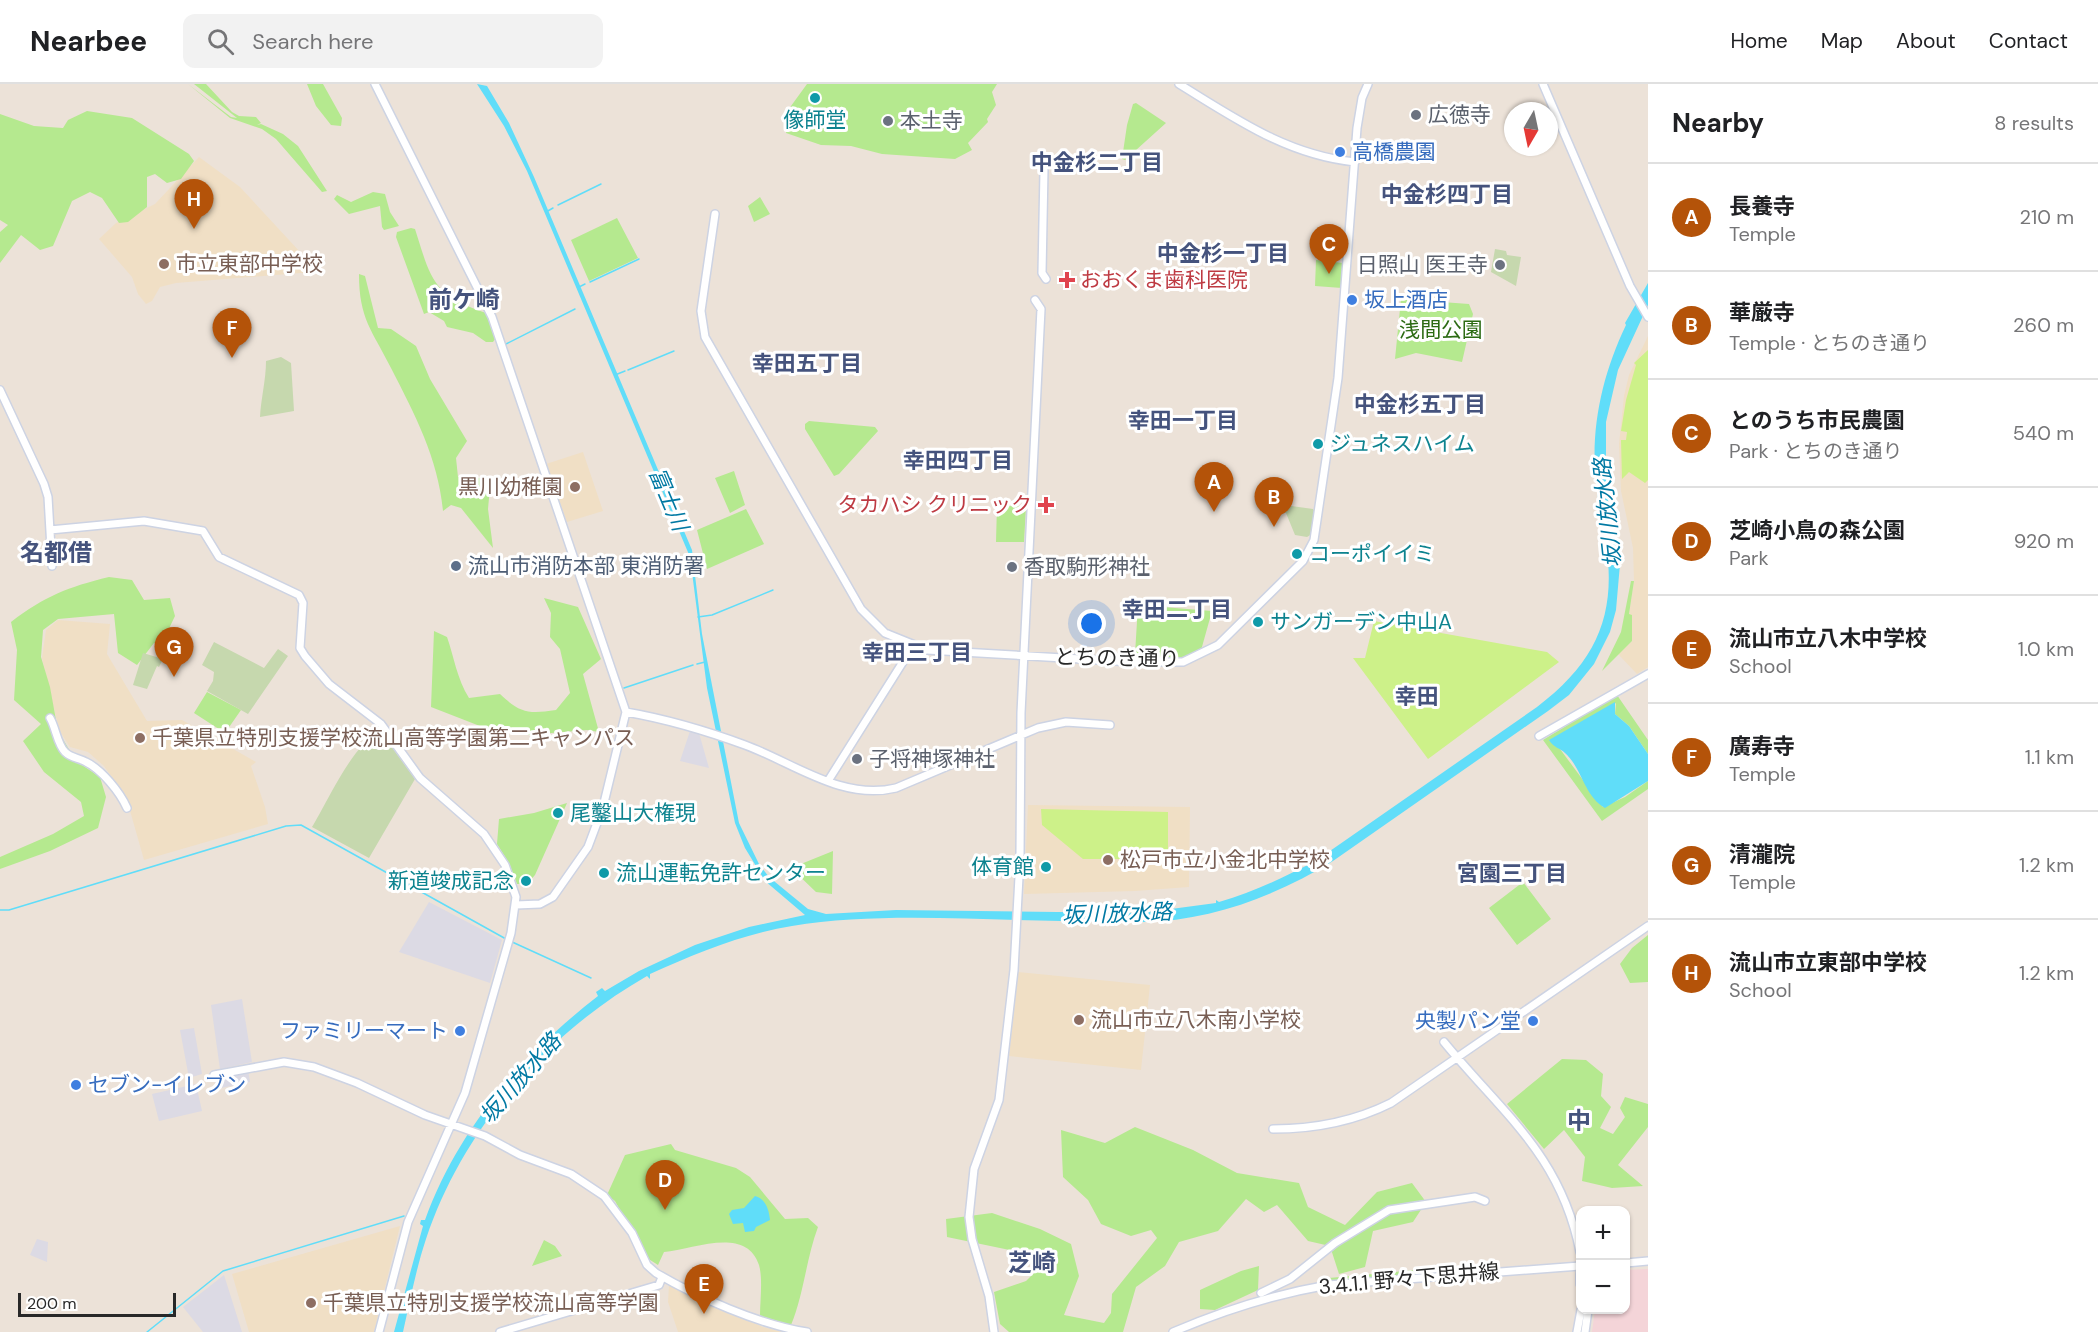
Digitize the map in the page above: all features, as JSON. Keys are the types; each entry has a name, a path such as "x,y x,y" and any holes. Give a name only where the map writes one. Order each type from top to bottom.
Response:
{"street":[{"path":"375,84 492,317 626,712 603,807 588,847 553,897 540,904 516,905"},
{"path":"1179,84 1228,115 1295,150 1323,158 1355,162"},
{"name":"とちのき通り","path":"715,214 701,311 702,326 710,350 861,609 885,633 913,646 937,651 1170,663 1195,658 1218,645 1303,561 1314,540 1335,405 1360,109 1368,84"},
{"path":"1543,84 1630,286 1648,317"},
{"path":"1044,170 1042,273 1046,279"},
{"path":"994,1332 990,1296 972,1239 969,1217 974,1169 999,1101 1016,930 1021,734 1041,309 1035,300"},
{"path":"0,390 44,483 52,566"},
{"path":"50,530 144,521 203,531 219,557 299,595 303,603 300,648 305,656 329,684 381,724 420,778 484,834 505,864 512,881 516,905 503,964 470,1078 453,1126 404,1232 379,1332"},
{"path":"828,781 913,646"},
{"path":"1539,736 1648,674"},
{"path":"626,712 732,740 828,781 863,792 896,788 1021,734 1066,722 1110,725"},
{"path":"50,718 62,749 70,757 91,764 110,783 127,808"},
{"path":"1273,1129 1324,1125 1367,1114 1397,1099 1648,926"},
{"path":"1443,1042 1540,1155 1559,1184 1570,1209 1576,1232"},
{"path":"214,1075 273,1063 300,1064 357,1083 453,1126 485,1136 520,1155 578,1177 598,1190 632,1233 647,1265 662,1277 754,1319 807,1332"},
{"path":"1261,1293 1290,1279 1335,1243 1389,1210 1475,1197 1485,1201"},
{"path":"1630,1263 1648,1261"},
{"name":"3.4.1.1 野々下思井線","path":"1173,1332 1289,1293 1339,1283 1576,1266"},
{"path":"500,1332 659,1285 662,1277"},
{"path":"1577,1332 1580,1314"},
{"path":"1586,1332 1588,1314"}],"shaded area":[{"path":"199,157 240,187 314,267 313,272 176,283 160,287 152,301 146,304 138,294 132,277 99,239 116,223 155,204"},
{"path":"1648,336 1648,667 1637,674 1618,654 1632,641 1629,614 1634,581 1633,548 1621,491 1619,444 1624,396 1629,375"},
{"name":"黒川幼稚園","path":"583,452 603,511 567,522 546,464"},
{"name":"千葉県立特別支援学校流山高等学園第二キャンパス","path":"58,620 110,624 107,654 147,721 182,720 256,762 251,766 265,807 268,824 144,860 127,800 118,786 104,766 88,752 70,747 59,730 42,658 46,630"},
{"path":"690,731 699,733 709,768 680,761"},
{"name":"松戸市立小金北中学校","path":"1028,805 1190,807 1189,887 1024,894"},
{"path":"429,902 502,940 490,983 399,952"},
{"name":"流山市立八木南小学校","path":"1018,972 1150,985 1141,1070 1009,1056"},
{"path":"242,999 252,1062 220,1069 211,1005"},
{"path":"194,1028 202,1074 189,1078 180,1030"},
{"path":"248,1070 250,1082 216,1089 214,1078"},
{"path":"196,1084 202,1111 159,1121 152,1094"},
{"name":"千葉県立特別支援学校流山高等学園","path":"400,1226 374,1332 249,1332 232,1274"},
{"path":"37,1239 48,1242 47,1262 30,1255"},
{"path":"1648,1269 1648,1332 1592,1332 1594,1314 1630,1314 1630,1270"},
{"path":"224,1275 242,1332 203,1332 183,1307"},
{"path":"669,1285 763,1327 783,1332 678,1332 668,1302"}],"green space":[{"path":"188,84 231,117 237,118 194,84 206,84 232,112 239,116 256,117 261,123 257,125 261,124 283,134 298,146 327,191 322,192 276,139 262,129 230,118"},
{"path":"307,84 323,84 342,118 341,126 331,125 316,106"},
{"name":"本土寺","path":"807,84 997,84 992,92 996,105 987,119 988,122 968,143 972,150 955,159 882,154 851,146 821,145 786,133 791,106"},
{"path":"1136,103 1166,123 1125,160 1122,159 1127,125 1133,104"},
{"path":"87,111 132,118 189,154 194,161 181,179 167,183 155,174 147,177 147,207 128,222 119,223 102,198 90,192 72,201 53,246 40,250 21,235 0,263 0,232 8,225 0,220 0,114 34,126 63,128 68,120"},
{"path":"373,192 385,194 390,212 399,226 384,230 380,206 349,214 334,199 337,195 351,202"},
{"path":"760,197 770,214 754,222 748,206"},
{"path":"617,218 638,258 589,281 571,240"},
{"path":"415,229 425,261 436,283 454,299 486,313 495,339 493,342 486,342 473,333 447,327 444,321 429,312 424,314 396,237 397,232"},
{"path":"1495,249 1506,251 1507,255 1521,257 1516,286 1491,272"},
{"path":"1316,260 1343,263 1342,288 1315,286"},
{"path":"359,274 365,276 378,328 391,329 416,346 430,379 467,441 456,458 458,477 504,479 500,485 490,487 488,509 493,548 461,508 451,505 443,511 436,473 424,437 364,313"},
{"name":"浅間公園","path":"1401,299 1469,304 1473,314 1462,362 1416,353 1395,359"},
{"path":"1648,350 1648,480 1645,483 1629,472 1622,479 1621,440 1626,440 1627,432 1621,431 1626,400 1636,365 1634,363"},
{"path":"281,357 291,363 294,411 260,417 266,361"},
{"path":"809,421 875,427 878,431 839,474 834,476 805,429 805,424"},
{"path":"734,471 745,505 730,513 715,478"},
{"path":"1270,503 1313,509 1316,513 1312,534 1307,537 1295,535 1286,513 1267,510"},
{"path":"997,505 1026,507 1024,542 996,542"},
{"path":"746,509 764,544 707,569 697,530"},
{"path":"109,577 132,580 144,600 170,598 175,616 162,643 154,643 137,665 118,653 114,614 58,619 43,630 41,657 50,687 58,731 76,761 100,777 106,797 98,828 50,851 0,869 0,857 53,834 84,816 81,802 44,772 23,741 41,724 14,700 17,650 11,622 35,605 57,594"},
{"path":"1631,581 1634,581 1629,614 1632,615 1632,641 1602,671 1621,632"},
{"path":"544,598 578,607 601,659 583,674 599,732 587,730 528,735 503,728 485,728 431,707 434,631 447,637 459,676 469,698 500,694 525,711 556,710 570,693 560,649 550,637 551,613"},
{"path":"1138,605 1212,611 1200,654 1169,659 1138,657 1135,654"},
{"path":"1374,621 1547,652 1559,662 1428,759 1353,658 1365,658"},
{"path":"214,642 264,668 278,649 288,656 248,714 207,691 213,681 214,672 202,665"},
{"path":"143,653 163,659 159,667 157,666 147,689 133,685"},
{"path":"207,692 241,710 225,733 194,713"},
{"path":"1617,695 1648,740 1648,754 1629,726 1615,714 1616,703 1560,749 1603,807 1625,797 1648,781 1648,789 1602,821 1543,740"},
{"path":"381,732 415,779 369,858 312,827 361,746"},
{"path":"567,803 535,875 527,884 517,884 509,863 497,844 499,819 534,813"},
{"path":"1041,809 1168,812 1168,852 1162,859 1083,859 1042,825"},
{"path":"833,851 832,894 816,892 791,868"},
{"path":"1523,882 1551,919 1517,945 1489,908"},
{"path":"1648,935 1648,982 1630,983 1620,964 1632,948"},
{"path":"1562,1059 1586,1060 1603,1074 1601,1096 1611,1107 1600,1128 1613,1134 1625,1117 1620,1108 1625,1097 1648,1104 1648,1127 1618,1165 1643,1186 1612,1188 1582,1181 1585,1157 1564,1130 1544,1149 1507,1104"},
{"path":"1135,1127 1193,1150 1237,1173 1299,1183 1308,1207 1345,1225 1377,1192 1412,1183 1426,1202 1413,1222 1373,1231 1365,1267 1339,1274 1330,1246 1308,1241 1277,1205 1264,1212 1246,1199 1218,1231 1179,1242 1165,1266 1136,1287 1123,1332 1009,1332 1000,1324 994,1292 1026,1281 1040,1267 1034,1255 947,1237 946,1219 992,1213 1040,1229 1071,1244 1079,1276 1064,1315 1104,1323 1111,1313 1112,1294 1157,1238 1151,1230 1131,1236 1101,1224 1088,1200 1063,1177 1061,1130 1105,1143"},
{"path":"671,1144 675,1150 736,1168 750,1177 785,1219 808,1218 818,1227 791,1325 760,1316 759,1265 752,1253 743,1246 717,1243 664,1252 658,1265 647,1258 615,1201 607,1195 625,1155"},
{"path":"544,1240 555,1246 562,1256 532,1266"},
{"path":"1259,1266 1258,1290 1215,1310 1200,1309 1200,1290 1241,1271"},
{"path":"1427,1269 1422,1273 1319,1283 1318,1279"}],"water":[{"path":"477,84 487,86 509,123 534,177 692,550 702,634 739,823 759,864 769,877 808,909 826,914 896,910 1141,913 1216,903 1216,900 1219,902 1269,884 1317,860 1537,707 1579,667 1593,646 1602,623 1609,573 1597,488 1592,474 1595,471 1595,433 1601,396 1611,360 1625,323 1648,283 1648,305 1618,370 1606,422 1606,489 1620,564 1616,610 1610,632 1594,664 1569,695 1548,711 1333,861 1289,885 1242,904 1168,921 1065,921 1063,924 1061,921 891,918 824,922 773,929 737,939 650,974 650,979 647,976 609,1000 541,1057 511,1089 485,1124 461,1161 442,1199 422,1250 403,1332 394,1332 423,1226 420,1224 421,1220 425,1220 455,1155 474,1125 495,1096 544,1043 598,996 596,992 602,988 605,991 639,971 695,945 749,927 805,915 765,881 745,848 735,823 707,688 690,557 527,171 504,126"},
{"path":"1615,702 1615,714 1629,726 1648,754 1648,781 1605,808 1592,796 1571,759 1549,740"},
{"path":"755,1196 764,1202 770,1220 756,1227 754,1231 745,1232 743,1223 733,1224 729,1214 732,1210 744,1208"}],"waterway":[{"path":"558,205 601,184"},
{"path":"546,212 553,208"},
{"path":"590,282 639,259"},
{"path":"579,287 585,284"},
{"path":"506,344 575,309"},
{"path":"628,370 674,351"},
{"path":"615,375 625,371"},
{"path":"698,617 712,615 773,590"},
{"path":"697,664 705,662"},
{"path":"624,688 693,665"},
{"path":"0,910 9,910 286,826 301,825 506,939"},
{"path":"510,941 591,978"},
{"path":"147,1332 223,1271 404,1216"}],"place":[{"name":"像師堂","path":"815,98"},
{"name":"広徳寺","path":"1416,115"},
{"name":"本土寺","path":"888,121"},
{"name":"高橋農園","path":"1340,152"},
{"name":"流山市立東部中学校","path":"194,229"},
{"name":"市立東部中学校","path":"164,264"},
{"name":"日照山 医王寺","path":"1500,265"},
{"name":"とのうち市民農園","path":"1329,274"},
{"name":"おおくま歯科医院","path":"1067,280"},
{"name":"坂上酒店","path":"1352,300"},
{"name":"廣寿寺","path":"232,358"},
{"name":"ジュネスハイム","path":"1318,444"},
{"name":"黒川幼稚園","path":"575,487"},
{"name":"タカハシ クリニック","path":"1046,505"},
{"name":"長養寺","path":"1214,512"},
{"name":"華厳寺","path":"1274,527"},
{"name":"コーポイイミ","path":"1297,554"},
{"name":"流山市消防本部 東消防署","path":"456,566"},
{"name":"香取駒形神社","path":"1012,567"},
{"name":"サンガーデン中山A","path":"1258,622"},
{"name":"清瀧院","path":"174,677"},
{"name":"千葉県立特別支援学校流山高等学園第二キャンパス","path":"140,738"},
{"name":"子将神塚神社","path":"857,759"},
{"name":"尾鑿山大権現","path":"558,813"},
{"name":"松戸市立小金北中学校","path":"1108,860"},
{"name":"体育館","path":"1046,867"},
{"name":"流山運転免許センター","path":"604,873"},
{"name":"新道竣成記念","path":"526,881"},
{"name":"流山市立八木南小学校","path":"1079,1020"},
{"name":"央製パン堂","path":"1533,1021"},
{"name":"ファミリーマート","path":"460,1031"},
{"name":"セブン-イレブン","path":"76,1085"},
{"name":"芝崎小鳥の森公園","path":"665,1210"},
{"name":"千葉県立特別支援学校流山高等学園","path":"311,1303"},
{"name":"流山市立八木中学校","path":"704,1314"}],"district":[{"name":"中金杉二丁目","path":"1097,162"},
{"name":"中金杉四丁目","path":"1447,194"},
{"name":"中金杉一丁目","path":"1223,253"},
{"name":"前ケ崎","path":"464,300"},
{"name":"幸田五丁目","path":"807,363"},
{"name":"中金杉五丁目","path":"1420,404"},
{"name":"幸田一丁目","path":"1183,420"},
{"name":"幸田四丁目","path":"958,460"},
{"name":"名都借","path":"56,553"},
{"name":"幸田二丁目","path":"1177,609"},
{"name":"幸田三丁目","path":"917,652"},
{"name":"幸田","path":"1417,696"},
{"name":"宮園三丁目","path":"1512,873"},
{"name":"中","path":"1579,1121"},
{"name":"芝崎","path":"1032,1263"}],"water label":[{"name":"富士川","path":"669,499"},
{"name":"坂川放水路","path":"1607,513"},
{"name":"坂川放水路","path":"1117,913"},
{"name":"坂川放水路","path":"520,1078"}]}
